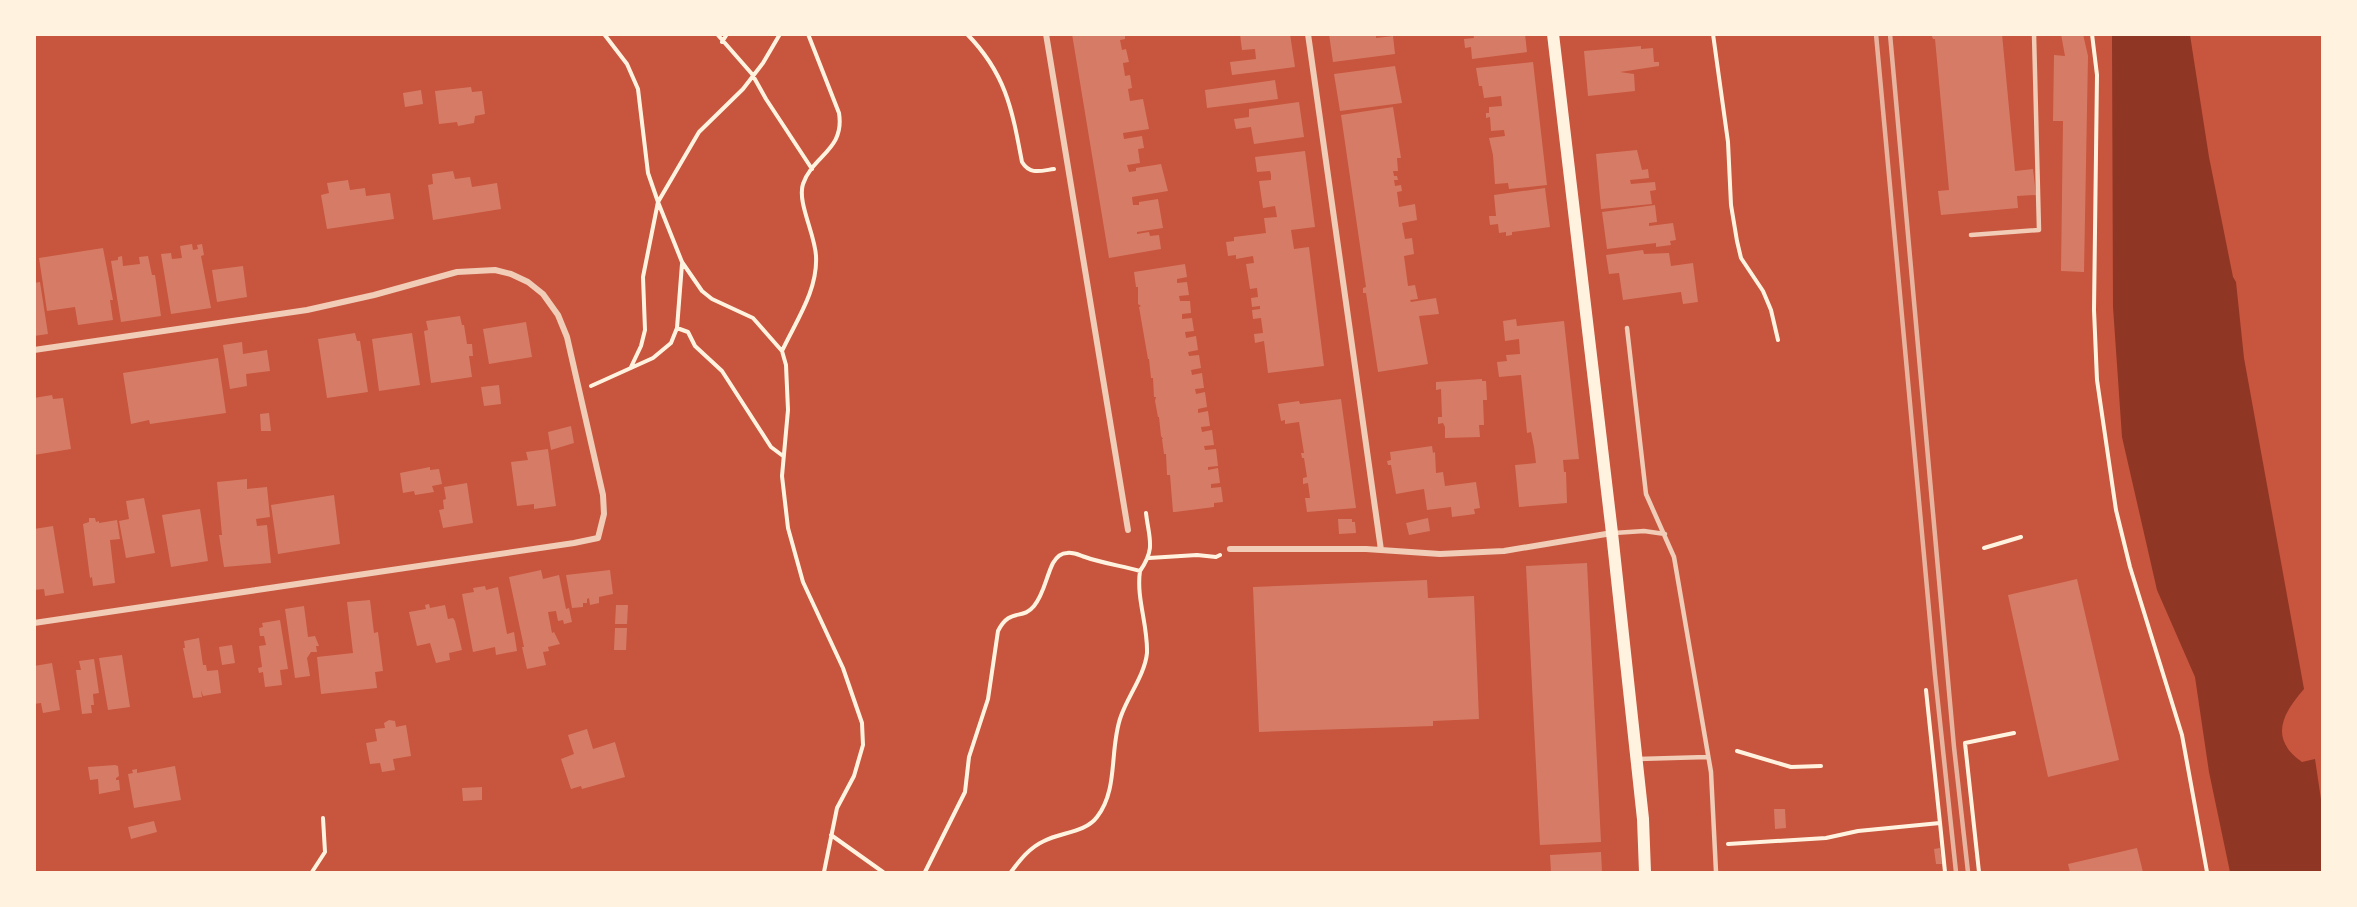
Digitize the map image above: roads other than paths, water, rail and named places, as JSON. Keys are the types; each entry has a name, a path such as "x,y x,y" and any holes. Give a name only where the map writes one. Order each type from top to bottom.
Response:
{"main road":[{"path":"1553,34 1612,533 1642,819 1645,873"}],"street":[{"path":"1046,34 1128,530"},
{"path":"1308,34 1381,550"},
{"path":"34,350 307,309 374,295 457,272 495,270 511,274 528,282 543,294 558,315 569,346 603,495 604,514 598,538 525,551 34,623"},
{"path":"1230,549 1484,553 1612,533"}],"lane":[{"path":"1971,235 2039,230 2034,34"},
{"path":"1627,328 1646,494 1665,534 1676,566 1712,786 1716,873"},
{"path":"1612,533 1644,531 1665,534"},
{"path":"1636,759 1707,757"}],"railway":[{"path":"1876,34 1935,675 1956,872"},
{"path":"1890,34 1954,747 1968,872"}]}
